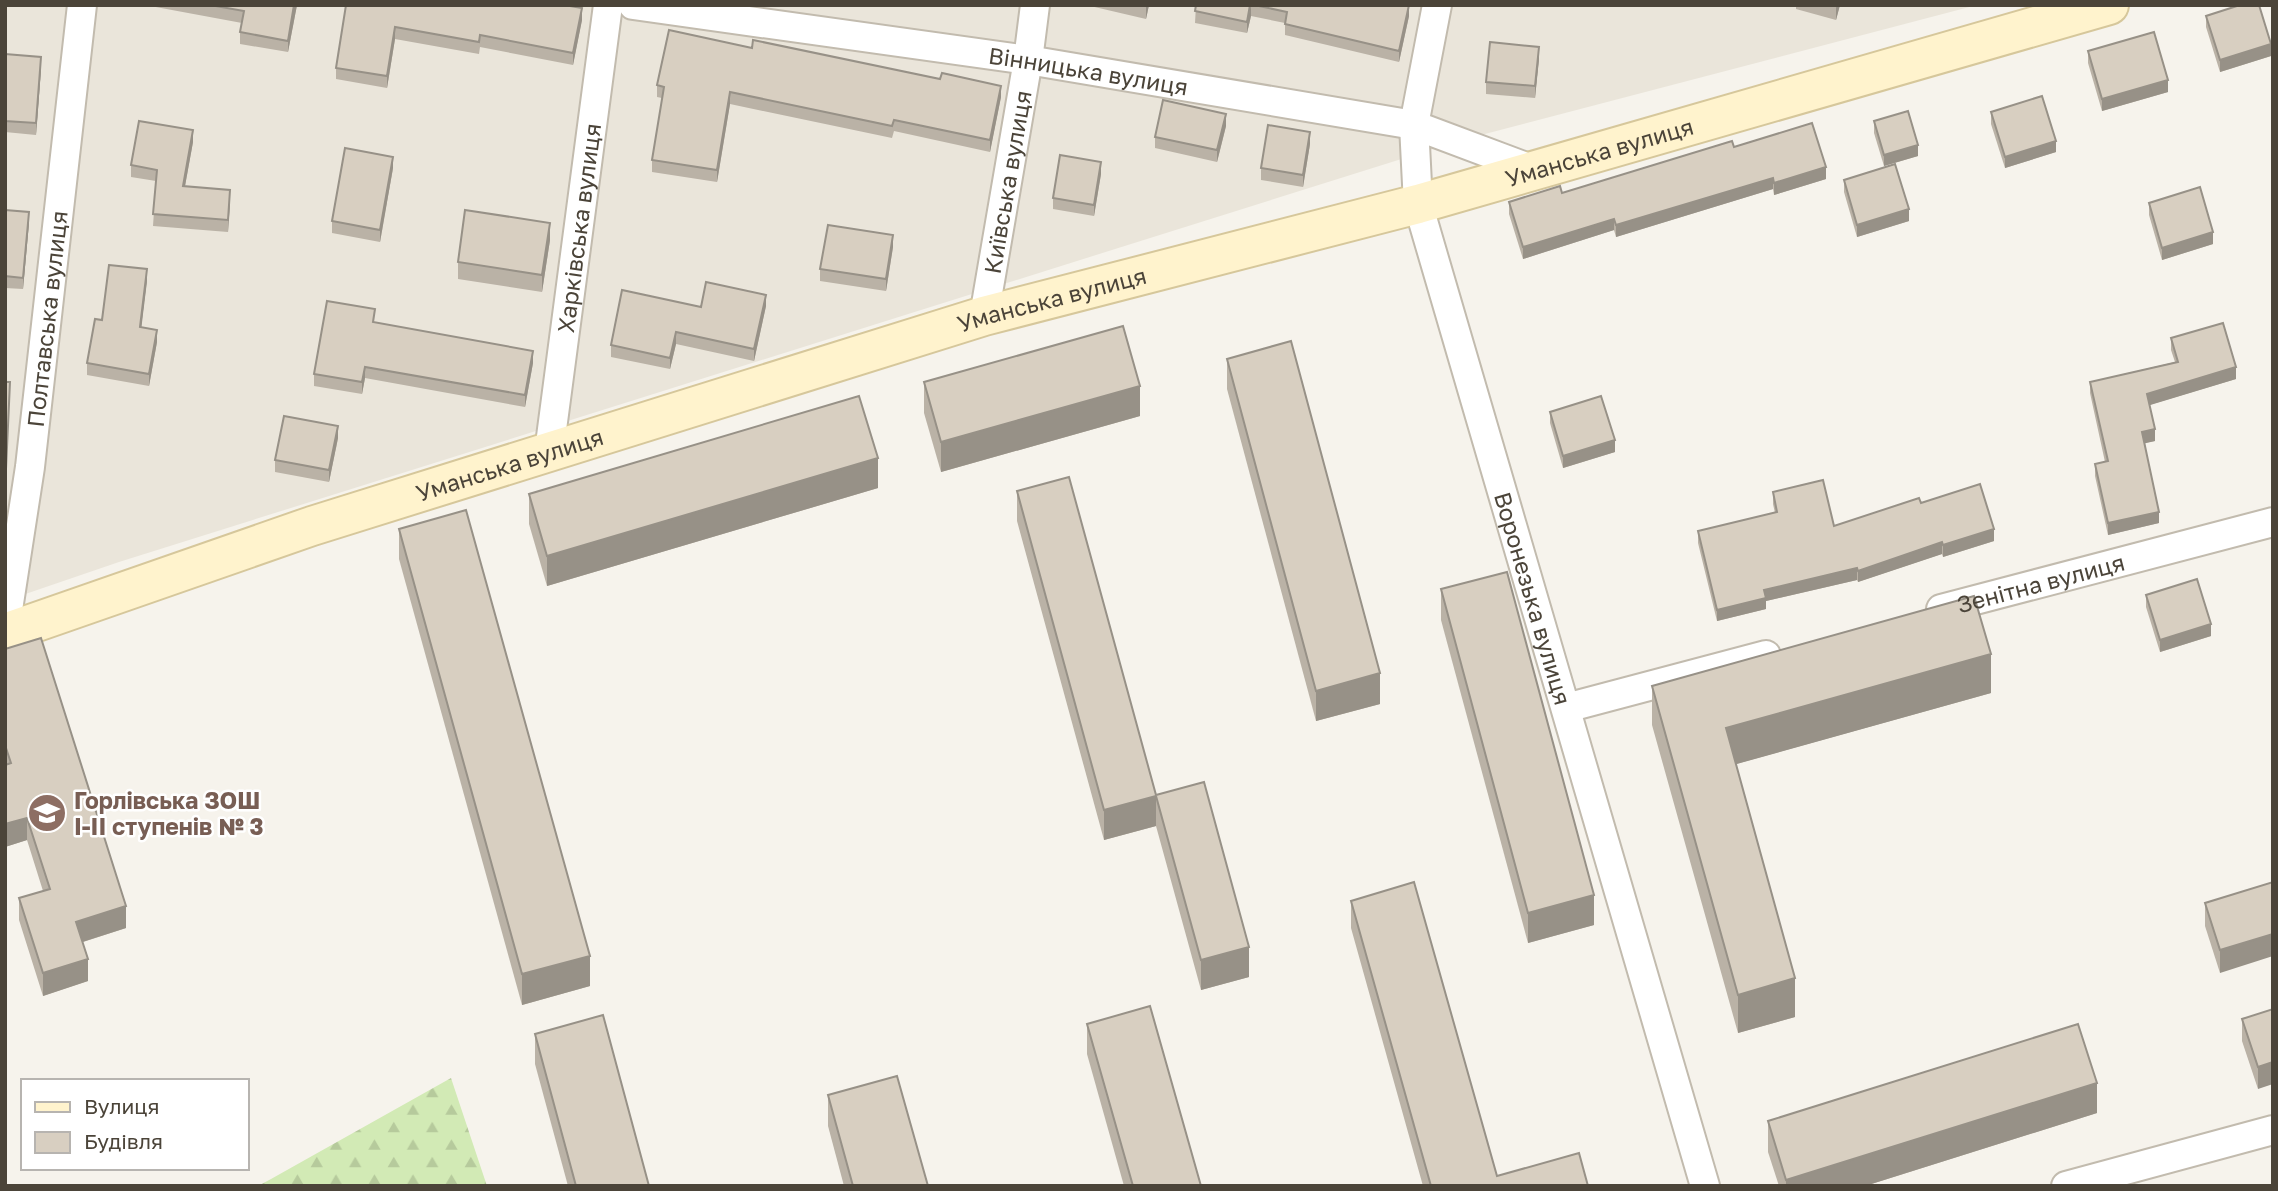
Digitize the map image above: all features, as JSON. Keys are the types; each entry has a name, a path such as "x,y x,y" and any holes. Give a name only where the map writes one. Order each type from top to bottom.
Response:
{"street":[{"name":"Полтавська вулиця","path":"5,631 30,467 82,5"},
{"name":"Харківська вулиця","path":"548,452 608,5"},
{"name":"Вінницька вулиця","path":"634,5 1028,60 1414,125 1534,170"},
{"name":"Київська вулиця","path":"984,316 1035,5"},
{"name":"Воронезька вулиця","path":"1437,5 1414,125 1418,204 1705,1186"},
{"name":"Уманська вулиця","path":"5,631 312,526 984,316 1418,204 2109,5"},
{"name":"Зенітна вулиця","path":"1913,617 2273,522"},
{"path":"1566,708 1793,648"},
{"path":"2066,1186 2273,1130"}],"shaded area":[{"path":"5,5 1977,5 1462,140 119,562 5,601"}],"green space":[{"path":"451,1078 487,1186 258,1186 271,1179"}],"building":[{"path":"210,5 294,5 288,41 240,32 244,11"},
{"path":"346,5 564,5 582,8 573,53 480,35 479,42 395,27 387,76 336,68"},
{"path":"1196,5 1250,5 1247,22 1195,11"},
{"path":"1254,5 1409,5 1399,51 1285,24 1287,12"},
{"path":"2240,5 2259,5 2271,44 2220,60 2206,16"},
{"path":"669,30 752,48 753,40 940,79 942,73 1001,86 990,140 894,120 892,126 730,92 717,170 652,160 664,87 657,85"},
{"path":"2154,32 2168,80 2102,99 2088,51"},
{"path":"1490,42 1539,47 1535,86 1486,82"},
{"path":"5,54 41,57 36,123 5,121"},
{"path":"2042,96 2056,141 2005,157 1991,112"},
{"path":"1163,100 1226,114 1217,150 1155,137"},
{"path":"1908,111 1918,145 1884,155 1874,121"},
{"path":"139,121 193,130 183,186 230,190 228,220 153,214 157,170 131,165"},
{"path":"1812,123 1826,167 1774,183 1773,178 1616,225 1614,219 1523,247 1509,202 1560,186 1562,193 1732,141 1734,147"},
{"path":"1268,125 1310,132 1303,175 1261,168"},
{"path":"345,148 393,157 380,230 332,221"},
{"path":"1060,155 1101,162 1094,205 1053,198"},
{"path":"1895,164 1909,209 1857,225 1844,180"},
{"path":"2200,187 2213,232 2162,248 2149,203"},
{"path":"5,210 29,212 23,278 5,276"},
{"path":"465,210 550,223 542,275 458,262"},
{"path":"828,225 893,235 886,279 820,269"},
{"path":"109,265 147,269 140,327 157,330 149,374 87,363 95,319 102,320"},
{"path":"706,282 766,295 754,349 676,332 670,358 611,345 622,290 701,307"},
{"path":"327,301 375,309 373,322 533,351 525,395 365,367 362,382 314,374"},
{"path":"2223,323 2236,367 2147,394 2155,429 2142,432 2159,512 2108,523 2095,464 2108,461 2090,382 2178,362 2171,338"},
{"path":"1123,326 1140,386 941,442 924,382"},
{"path":"1291,341 1380,673 1316,691 1227,359"},
{"path":"5,382 10,382 6,469 5,469"},
{"path":"859,396 878,458 547,556 529,494"},
{"path":"1601,396 1615,440 1563,456 1550,412"},
{"path":"284,416 338,426 329,470 275,460"},
{"path":"1069,477 1156,795 1204,782 1249,947 1201,960 1156,796 1104,810 1017,491"},
{"path":"1823,480 1834,526 1919,498 1921,503 1980,484 1994,529 1943,545 1942,542 1858,571 1857,568 1764,590 1766,598 1717,610 1698,531 1777,512 1773,492"},
{"path":"466,510 590,956 522,974 399,529"},
{"path":"1507,572 1594,895 1528,913 1441,589"},
{"path":"2197,579 2211,624 2160,640 2146,595"},
{"path":"1974,596 1991,654 1726,728 1795,978 1738,995 1652,686"},
{"name":"Горлівська ЗОШ І-ІІ ступенів № 3","path":"41,638 126,906 76,922 88,959 43,973 19,898 50,889 27,818 5,824 5,765 11,763 5,745 5,649"},
{"path":"1414,882 1497,1176 1579,1153 1588,1186 1431,1186 1351,901"},
{"path":"2273,882 2273,934 2220,950 2205,903"},
{"path":"1150,1006 1201,1186 1133,1186 1087,1024"},
{"path":"2273,1009 2273,1062 2258,1067 2242,1019"},
{"path":"603,1015 649,1186 576,1186 535,1034"},
{"path":"2078,1024 2097,1083 1786,1180 1768,1121"},
{"path":"897,1076 928,1186 853,1186 828,1095"}],"place":[{"name":"Горлівська ЗОШ І-ІІ ступенів № 3","path":"47,813"}]}
